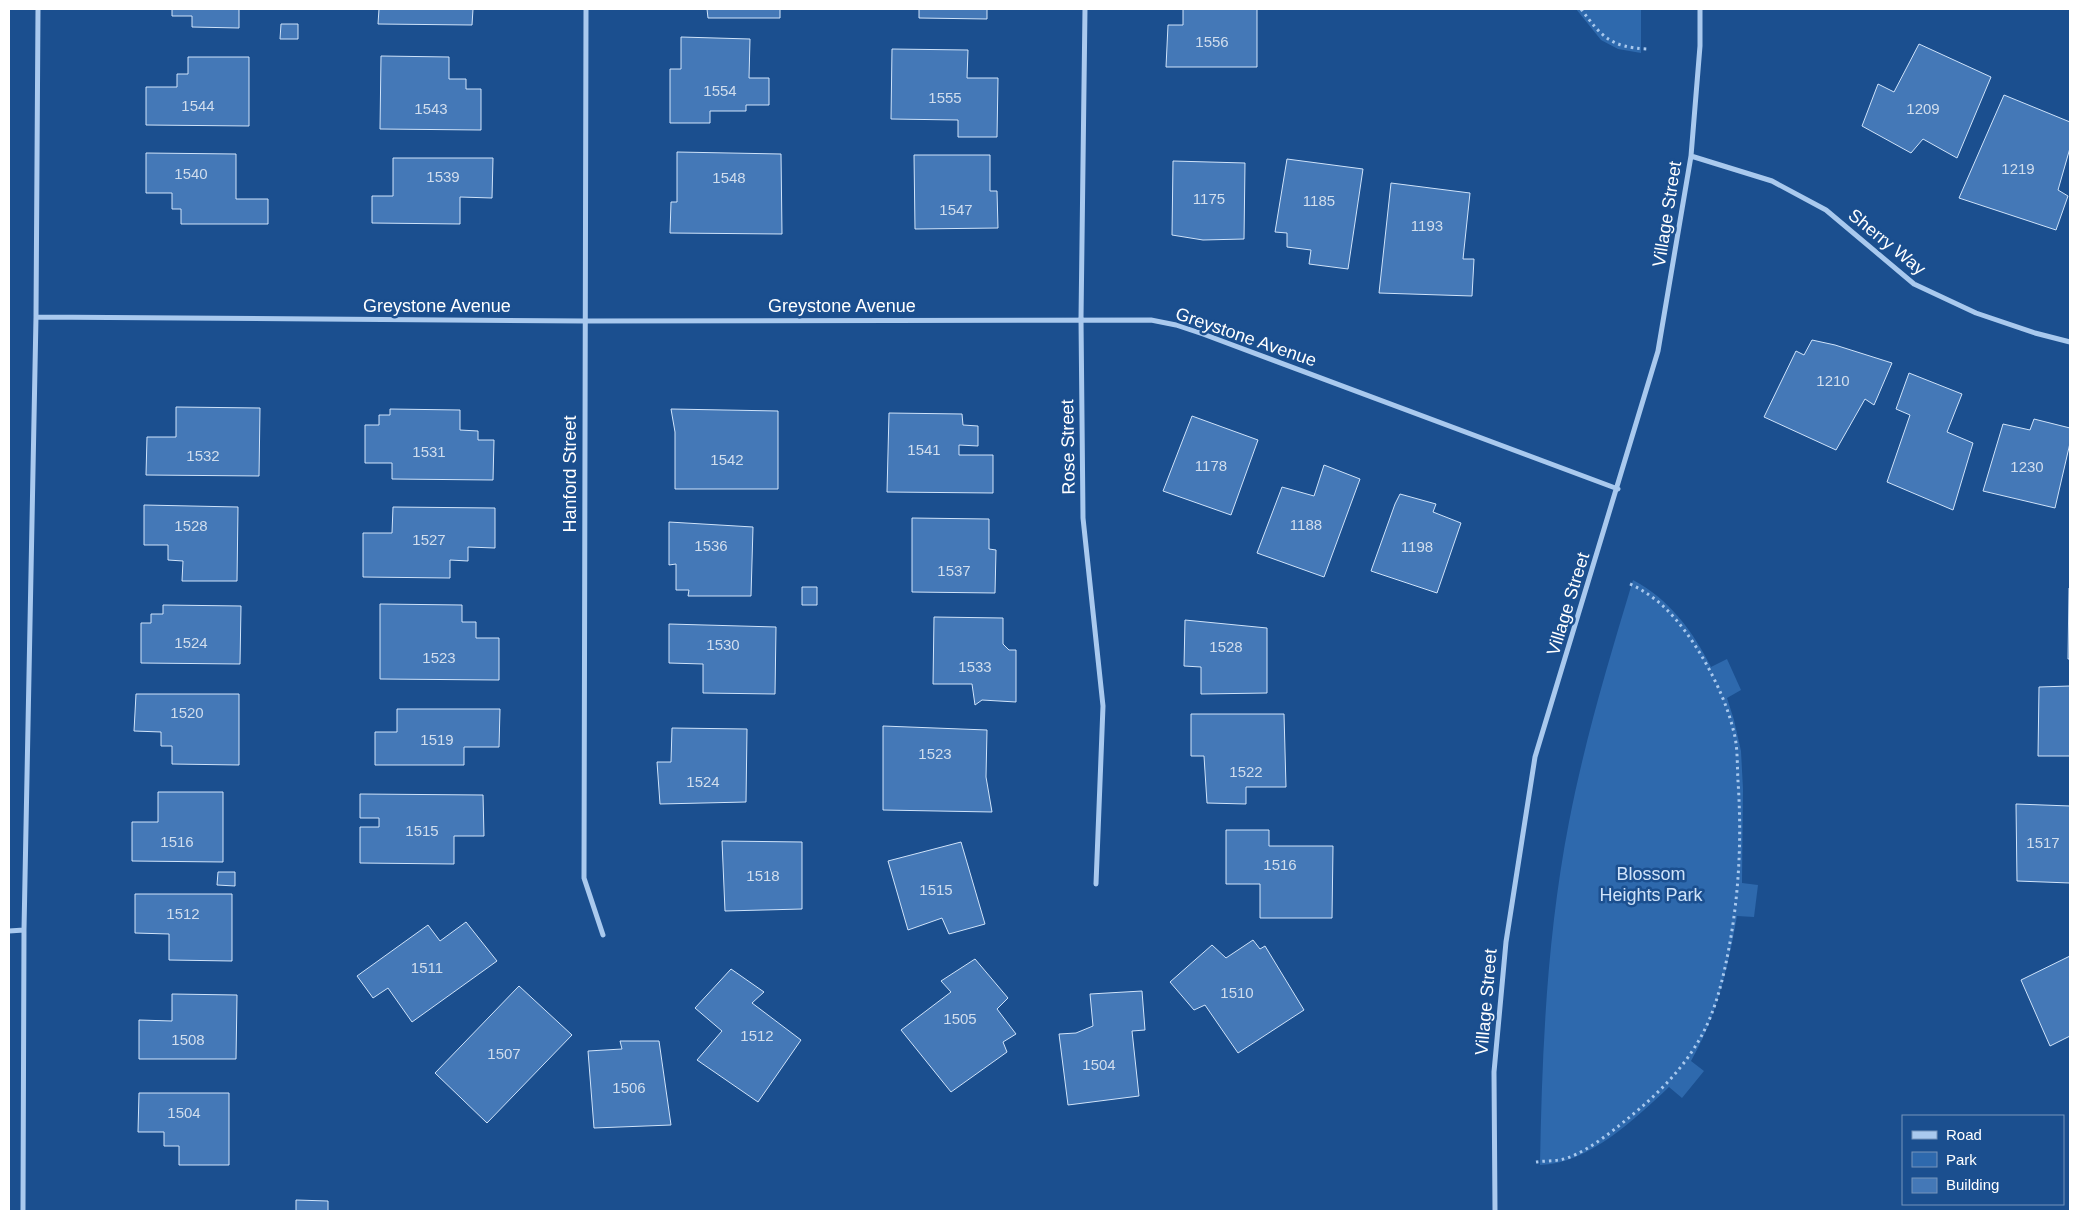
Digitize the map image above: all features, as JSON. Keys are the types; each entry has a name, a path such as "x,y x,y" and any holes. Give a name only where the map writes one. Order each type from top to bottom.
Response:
{"street":[{"path":"23,1211 24,930 36,317 38,9"},
{"name":"Hanford Street","path":"586,9 584,878 603,935"},
{"name":"Rose Street","path":"1085,9 1081,319 1083,518 1103,706 1096,884"},
{"name":"Village Street","path":"1495,1211 1494,1072 1506,942 1535,757 1618,489 1658,351 1690,156 1700,46 1700,9"},
{"name":"Sherry Way","path":"1690,156 1772,181 1826,210 1914,284 1976,313 2035,333 2070,342"},
{"name":"Greystone Avenue","path":"36,317 584,320 1151,320 1176,325 1618,489"},
{"path":"9,930 24,930"}],"path":[{"path":"1581,9 1601,33 1612,42 1626,48 1646,49"},
{"path":"1536,1162 1560,1160 1578,1154 1619,1126 1668,1084 1688,1059 1704,1032 1723,976 1732,934 1737,899 1740,853 1737,762 1732,723 1715,682 1680,625 1662,605 1644,591 1628,583"}],"green space":[{"path":"1576,9 1641,9 1641,53 1618,49 1601,40"},
{"name":"Blossom Heights Park","path":"1633,580 1658,597 1679,617 1711,667 1727,659 1741,690 1727,698 1741,751 1743,789 1742,883 1758,885 1754,917 1737,916 1730,954 1715,1008 1691,1061 1704,1071 1682,1098 1669,1087 1610,1138 1576,1157 1558,1163 1540,1165 1544,1036 1555,907 1575,791 1606,670"}],"building":[{"path":"172,9 239,9 239,28 192,27 192,16 172,16"},
{"path":"379,9 473,9 472,25 378,24"},
{"path":"707,9 780,9 780,18 708,18"},
{"path":"919,9 987,9 987,19 919,18"},
{"path":"1183,9 1257,9 1257,67 1166,67 1168,25 1183,25"},
{"path":"281,24 298,24 298,39 280,39"},
{"path":"681,37 750,39 749,78 769,78 769,105 746,105 746,111 710,111 710,123 670,123 670,69 681,69"},
{"path":"1919,44 1991,77 1957,158 1923,139 1911,153 1862,126 1878,84 1894,92"},
{"path":"892,49 968,50 967,78 998,78 997,137 958,137 958,120 891,119"},
{"path":"381,56 449,57 449,79 466,79 466,89 481,89 481,130 380,129"},
{"path":"188,57 249,57 249,126 146,125 146,87 177,87 177,74 188,74"},
{"path":"2004,95 2070,122 2070,148 2058,190 2068,196 2056,230 1959,198"},
{"path":"677,152 781,154 782,234 670,233 671,202 677,202"},
{"path":"146,153 236,154 236,199 268,199 268,224 181,224 181,209 172,209 172,193 146,193"},
{"path":"914,155 990,155 990,191 997,191 998,228 915,229"},
{"path":"393,158 493,158 492,198 460,197 460,224 372,223 372,196 393,196"},
{"path":"1287,159 1363,169 1348,269 1309,264 1311,250 1287,247 1287,233 1275,232"},
{"path":"1173,161 1245,163 1244,239 1203,240 1172,235"},
{"path":"1391,183 1470,193 1463,259 1474,259 1472,296 1379,293"},
{"path":"1812,340 1835,345 1892,363 1874,405 1865,399 1836,450 1764,417 1796,351 1804,355"},
{"path":"1909,373 1962,394 1947,432 1973,443 1953,510 1887,482 1910,415 1896,409"},
{"path":"176,407 260,408 259,476 146,475 147,437 176,437"},
{"path":"390,409 460,410 460,430 478,431 478,440 494,440 493,480 392,479 392,463 365,463 365,425 379,425 379,415 390,415"},
{"path":"671,409 778,411 778,489 675,489 675,432"},
{"path":"889,413 962,414 963,425 978,426 978,446 959,445 959,455 993,455 993,493 887,492"},
{"path":"1192,416 1258,440 1231,515 1163,491"},
{"path":"2034,419 2070,428 2070,443 2055,508 1983,491 2003,424 2030,430"},
{"path":"1324,465 1360,479 1324,577 1257,553 1282,487 1314,496"},
{"path":"1400,494 1436,504 1433,512 1461,523 1437,593 1371,571"},
{"path":"144,505 238,507 237,581 182,581 183,561 168,560 168,545 144,545"},
{"path":"393,507 495,508 495,548 468,547 468,561 450,560 450,578 363,577 363,533 392,533"},
{"path":"912,518 989,519 989,549 996,550 995,593 912,592"},
{"path":"669,522 753,527 751,596 688,596 689,590 676,590 676,564 669,565"},
{"path":"802,587 817,587 817,605 802,605"},
{"path":"2069,588 2070,659 2068,659"},
{"path":"380,604 462,605 462,622 476,622 476,638 499,638 499,680 380,679"},
{"path":"163,605 241,606 240,664 141,663 141,623 151,623 151,614 163,614"},
{"path":"934,617 1003,618 1003,644 1009,650 1016,650 1016,702 982,700 975,705 972,684 933,684"},
{"path":"1185,620 1267,628 1267,693 1201,694 1201,667 1184,666"},
{"path":"669,624 776,627 775,694 703,693 703,664 669,663"},
{"path":"2070,686 2070,756 2038,756 2039,687"},
{"path":"136,694 239,694 239,765 172,764 172,746 161,746 161,732 134,731"},
{"path":"397,709 500,709 499,747 464,747 464,765 375,765 375,732 397,732"},
{"path":"1191,714 1284,714 1286,787 1246,787 1246,804 1207,803 1204,756 1191,756"},
{"path":"883,726 987,730 986,777 992,812 883,810"},
{"path":"672,728 747,729 746,802 660,804 657,762 671,762"},
{"path":"158,792 223,792 223,862 132,861 132,822 158,822"},
{"path":"360,794 483,795 484,836 454,836 454,864 360,863 360,827 379,827 379,818 360,818"},
{"path":"2016,804 2070,806 2070,883 2017,881"},
{"path":"1226,830 1269,830 1269,846 1333,846 1332,918 1260,918 1260,884 1226,884"},
{"path":"722,841 802,842 802,909 725,911"},
{"path":"961,842 985,924 949,934 942,918 908,930 888,861"},
{"path":"218,872 235,872 235,886 217,885"},
{"path":"135,894 232,894 232,961 169,960 169,934 135,933"},
{"path":"466,922 497,961 412,1022 388,988 373,998 357,976 428,925 440,941"},
{"path":"1253,940 1260,949 1265,946 1304,1010 1238,1053 1205,1005 1194,1010 1170,982 1212,945 1226,958"},
{"path":"2070,956 2070,1036 2050,1046 2021,980"},
{"path":"975,959 1008,998 997,1009 1016,1034 1003,1042 1007,1052 951,1092 901,1030 951,992 941,981"},
{"path":"731,969 764,992 752,1003 801,1040 758,1102 697,1060 722,1031 695,1008"},
{"path":"519,986 572,1035 487,1123 435,1073"},
{"path":"1142,991 1145,1030 1132,1031 1139,1096 1068,1105 1059,1034 1076,1033 1093,1026 1090,994"},
{"path":"172,994 237,995 236,1059 139,1059 139,1020 172,1021"},
{"path":"620,1041 659,1041 671,1125 594,1128 588,1051 622,1049"},
{"path":"139,1093 229,1093 229,1165 179,1165 179,1146 164,1146 164,1132 138,1132"},
{"path":"296,1200 328,1201 328,1211 296,1211"}]}
